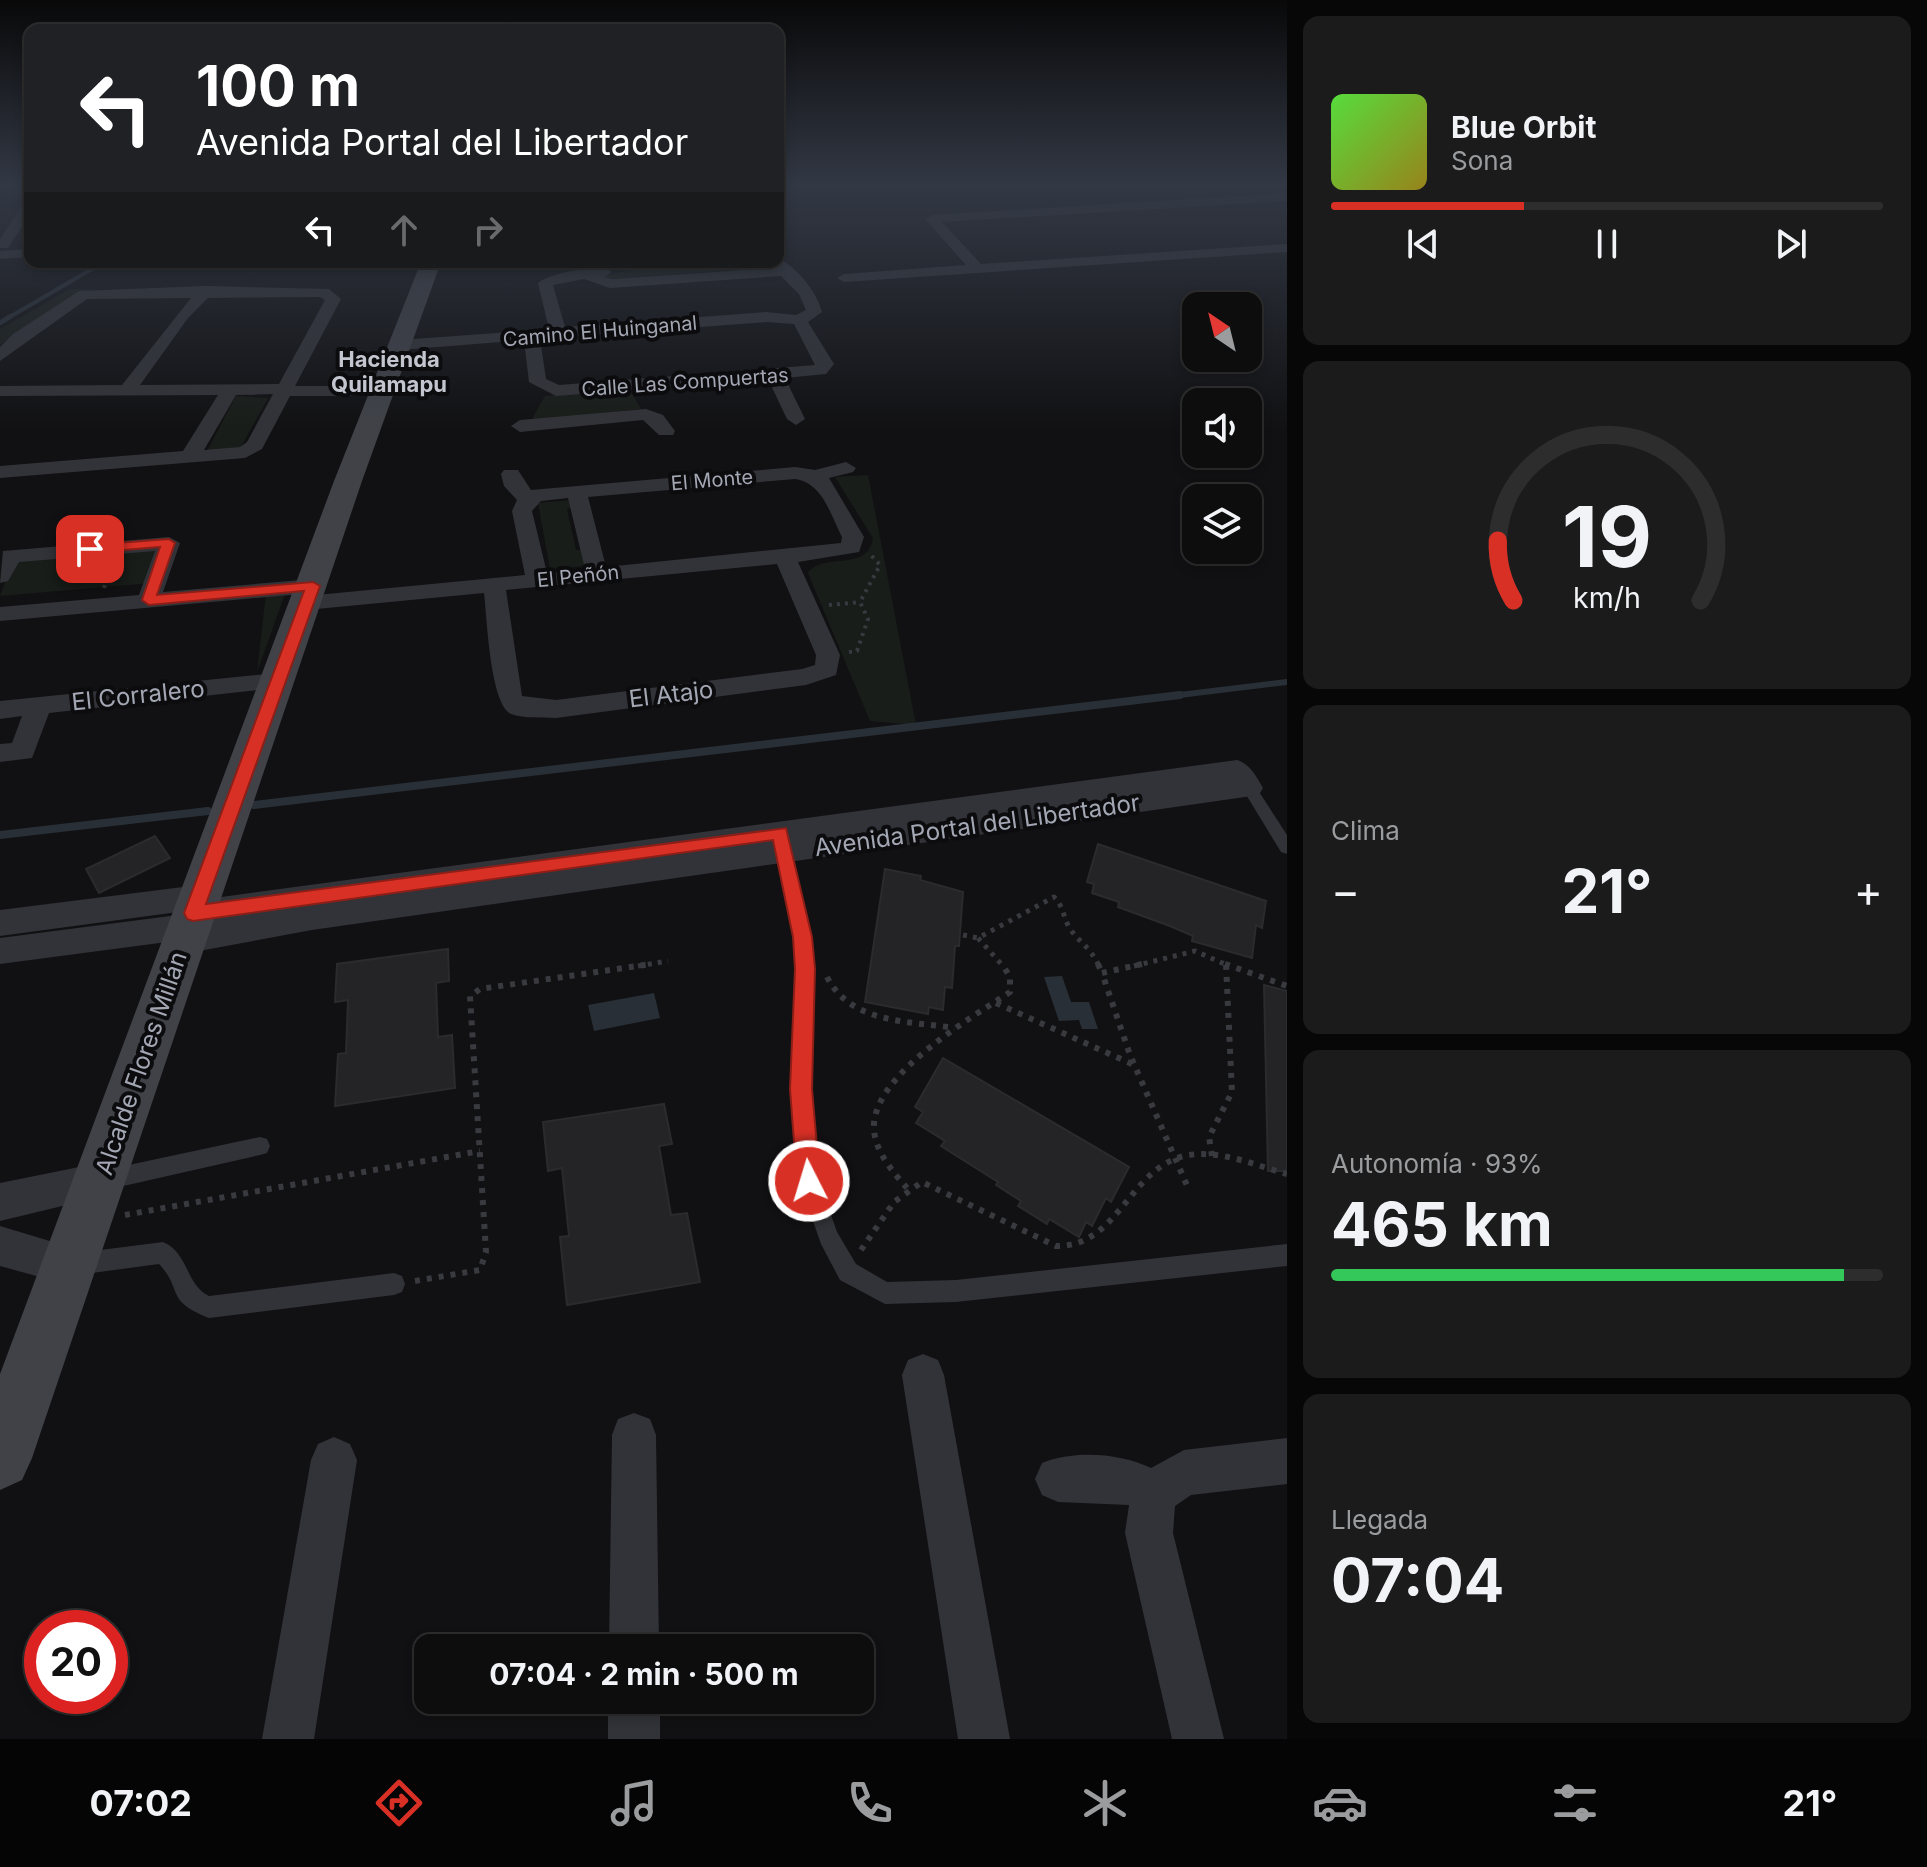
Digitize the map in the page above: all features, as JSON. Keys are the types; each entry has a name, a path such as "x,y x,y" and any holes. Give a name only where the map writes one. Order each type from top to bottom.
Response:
{"street":[{"path":"844,278 1004,267"},
{"name":"Alcalde Flores Millán","path":"0,1458 191,919 429,268"},
{"path":"559,334 545,283 558,278 634,268"},
{"path":"587,275 610,284 772,268"},
{"path":"783,268 813,303 814,312 799,320"},
{"path":"127,390 182,315 206,291"},
{"path":"0,356 19,337 84,294 206,291 331,294 333,299 255,445 230,455 0,472"},
{"name":"Camino El Huinganal","path":"0,391 230,390 286,386 532,342 559,334 766,317 799,320"},
{"name":"Calle Las Compuertas","path":"544,387 556,391 820,370 825,364 799,320"},
{"path":"532,342 538,382 544,387 523,412 521,435 646,414 656,419 666,431"},
{"path":"775,375 796,419"},
{"path":"639,384 649,411 646,414"},
{"path":"189,458 230,390"},
{"name":"El Monte","path":"528,499 576,491 795,473 815,476 846,468"},
{"path":"511,474 514,486 528,499 522,511 537,580"},
{"path":"815,476 826,486 852,544"},
{"path":"576,491 597,574"},
{"path":"0,576 11,546 116,547 174,533 149,600"},
{"name":"El Peñón","path":"0,614 149,600 305,604 495,594 537,580 784,556 852,544"},
{"path":"784,556 828,655"},
{"name":"El Atajo","path":"495,594 506,688 518,707 535,710 806,677 827,669 828,655"},
{"name":"El Corralero","path":"0,710 277,681"},
{"path":"15,759 39,705"},
{"name":"Avenida Portal del Libertador","path":"0,923 326,915 782,842 1243,779"},
{"name":"Avenida Portal del Libertador","path":"0,951 191,919"},
{"path":"0,1202 99,1181"},
{"path":"0,1246 69,1265"},
{"path":"923,1375 984,1739"},
{"path":"634,1435 634,1634"},
{"path":"288,1739 334,1460"},
{"path":"1153,1493 1184,1473 1287,1461"},
{"path":"1058,1479 1126,1480 1153,1493"},
{"path":"1153,1493 1149,1533 1198,1739"},
{"path":"634,1714 634,1739"}],"lane":[{"path":"1243,779 1287,848"},
{"path":"782,842 802,937 805,969 801,1089 809,1181 828,1237 848,1272 885,1293 956,1291 1287,1255"},
{"path":"99,1181 260,1146"},
{"path":"69,1265 163,1253 173,1260 182,1290 188,1298 209,1307 394,1284"}],"path":[{"path":"828,655 857,651 868,619 860,602 880,565 878,559 852,544"},
{"path":"99,605 116,547"},
{"path":"978,938 1054,897 1062,905 1069,927 1090,947 1102,973 1134,1065 1189,1190"},
{"path":"907,1188 878,1146 874,1125 876,1106 927,1050 1010,992 1013,984 1011,975 978,938 963,935"},
{"path":"1102,973 1195,951 1271,983 1287,986"},
{"path":"394,1284 480,1270 486,1252 470,996 480,989 668,961"},
{"path":"1212,1156 1209,1137 1232,1092 1226,964"},
{"path":"826,972 830,986 842,1001 861,1012 956,1028"},
{"path":"995,1003 1134,1065"},
{"path":"85,1222 480,1151"},
{"path":"848,1272 876,1223 907,1188 922,1182 1056,1246 1080,1245 1099,1234 1128,1196 1175,1159 1189,1155 1212,1156 1287,1174"}],"shaded area":[{"path":"646,268 754,268 606,279 600,276"},
{"path":"70,289 95,289 71,296 0,345 0,329"},
{"path":"623,390 632,394 641,409 534,421 533,417 545,396"},
{"path":"236,396 268,398 241,447 207,451"},
{"path":"868,475 916,725 870,721 808,573 824,563 854,559 869,549 873,538 835,477"},
{"path":"571,500 573,507 567,509 576,550 582,550 585,566 550,569 538,503"},
{"path":"162,546 151,583 0,596 14,558"},
{"path":"286,591 257,672 266,593"},
{"path":"1062,976 1071,1002 1089,1002 1098,1029 1082,1029 1079,1020 1059,1021 1044,977"},
{"path":"654,993 660,1018 594,1031 588,1005"}],"building":[{"path":"155,836 170,858 99,893 86,869"},
{"path":"1098,844 1266,901 1262,928 1256,925 1252,958 1192,941 1193,936 1118,907 1119,902 1092,893 1094,884 1087,882"},
{"path":"885,869 921,876 920,880 963,892 952,988 945,987 943,1010 929,1007 928,1014 865,1002"},
{"path":"448,949 449,981 436,983 438,1037 452,1035 455,1088 335,1106 338,1054 346,1053 348,1000 335,1002 337,964"},
{"path":"1264,985 1287,991 1287,1171 1268,1171"},
{"path":"943,1058 1129,1167 1111,1202 1106,1198 1092,1226 1086,1222 1079,1237 1049,1219 1047,1224 1018,1206 1021,1201 996,1185 998,1182 941,1146 945,1141 916,1123 923,1112 915,1107"},
{"path":"664,1104 672,1144 659,1146 671,1215 687,1213 700,1282 567,1305 560,1237 569,1236 562,1168 548,1171 543,1122"}],"waterway":[{"path":"8,318 94,268"},
{"path":"0,323 11,316"},
{"path":"1163,697 1287,682"},
{"path":"254,805 1180,695"},
{"path":"0,835 208,811"}],"district":[{"name":"Hacienda Quilamapu","path":"389,372"}],"route":[{"path":"90,549 169,543 149,600 313,586 193,913 780,833 802,937 805,969 801,1089 809,1181"}]}
